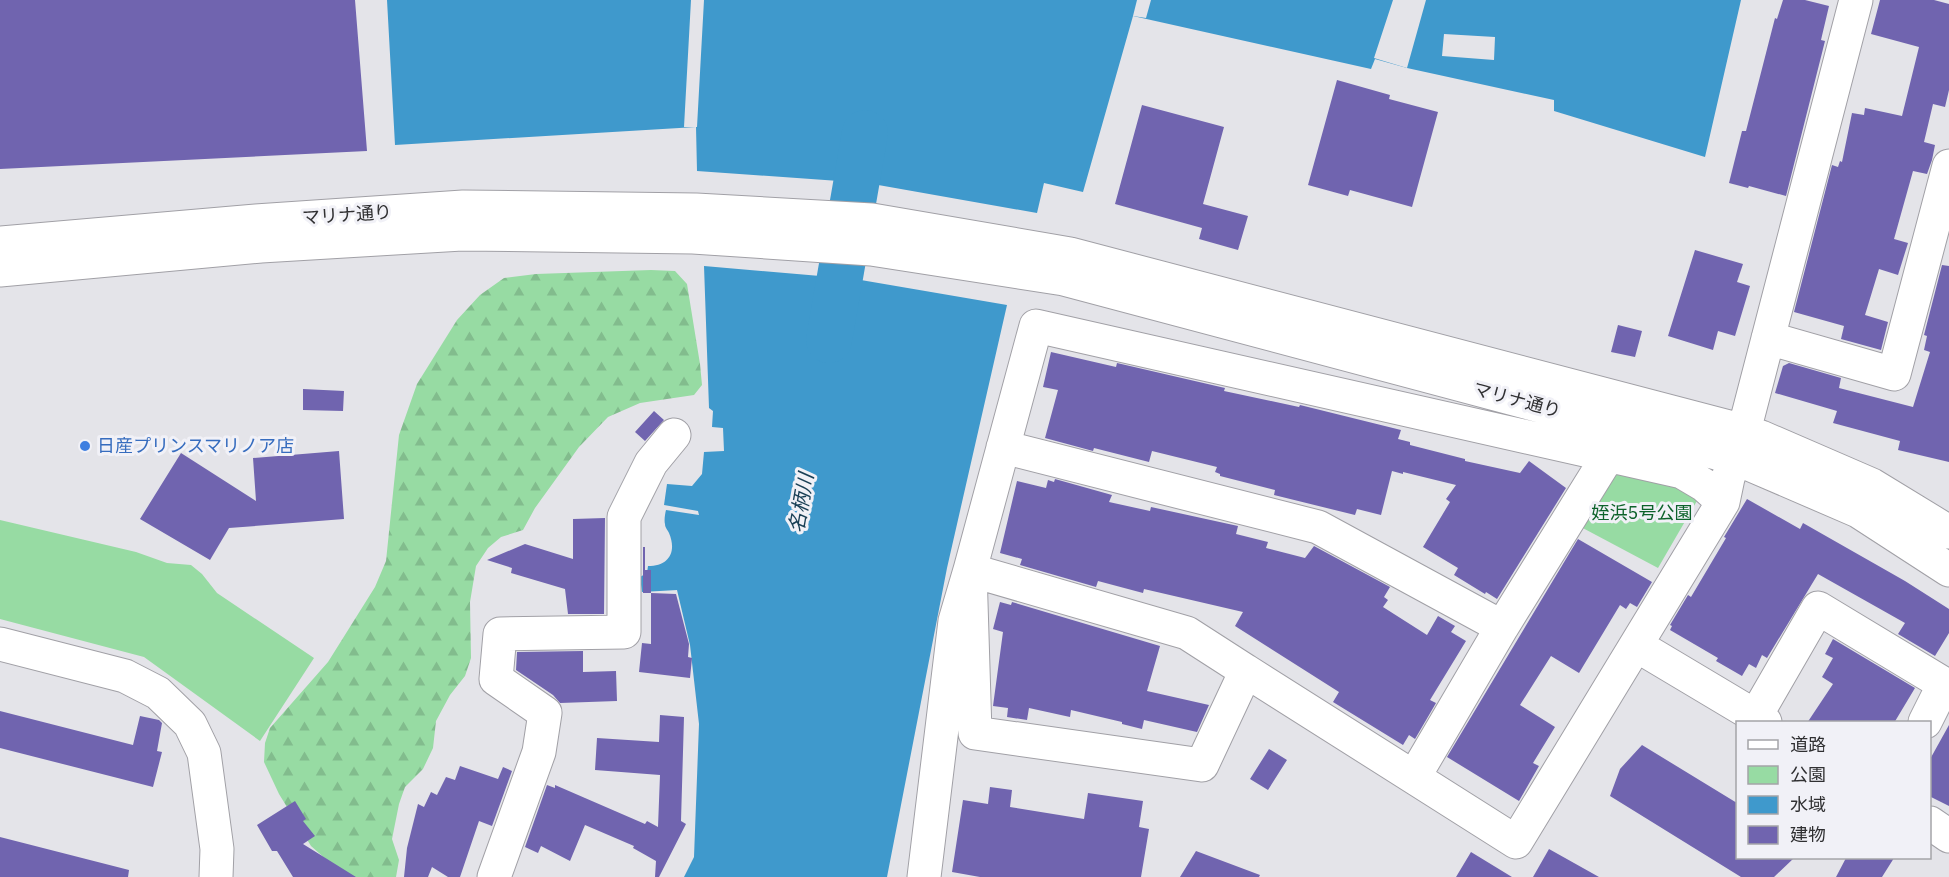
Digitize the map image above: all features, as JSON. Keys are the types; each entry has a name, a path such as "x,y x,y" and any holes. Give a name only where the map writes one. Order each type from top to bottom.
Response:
{"street":[{"path":"970,570 1187,633 1516,842 1723,502 1856,0"},
{"path":"1768,338 1894,374 1949,166"},
{"name":"マリナ通り","path":"0,243 256,221 463,207 695,223 871,249 1067,266 1739,445 1858,511 1949,570"},
{"name":"マリナ通り","path":"0,270 261,246 695,223"},
{"path":"924,877 954,621 1036,326 1682,472 1704,485 1723,502"},
{"path":"494,877 539,752 545,713 496,679 500,634 624,633 624,517 651,463 674,435"},
{"name":"マリナ通り","path":"1739,445 1761,437 1872,485 1949,532"},
{"path":"1003,447 1318,527 1502,627"},
{"path":"1414,777 1502,627 1608,456"},
{"path":"970,570 975,733 1202,765 1246,671"},
{"path":"1636,645 1760,720 1818,608 1944,684 1926,721"},
{"path":"0,644 125,676 158,693 190,724 204,753 217,849 216,877"},
{"path":"1931,824 1949,836"}],"green space":[{"path":"675,271 687,284 702,385 694,395 640,403 608,417 579,447 535,508 523,530 501,537 488,548 476,566 470,602 471,658 465,676 450,695 436,721 433,748 423,769 405,787 399,804 392,839 399,860 396,877 346,877 311,846 279,794 264,762 265,743 270,728 328,662 375,587 386,561 399,435 417,384 457,320 480,295 504,278 536,274"},
{"name":"姪浜5号公園","path":"1617,465 1688,482 1698,499 1658,568 1579,526"},
{"path":"0,520 136,552 167,563 191,565 202,574 217,593 314,658 260,741 144,657 0,619"}],"water":[{"path":"387,0 1741,0 1705,157 1554,111 1554,100 1375,59 1371,69 1133,16 1083,192 1044,183 1037,213 867,183 697,171 696,127 395,145"},
{"path":"704,266 855,279 1007,305 947,568 887,877 684,877 694,857 699,724 690,645 677,590 642,592 640,577 647,573 648,566 666,561 671,552 671,540 665,527 666,510 699,515 698,511 664,505 667,484 692,486 702,474 704,452 724,451 723,428 712,427 713,411 709,408"}],"pier":[{"path":"691,0 704,0 697,127 684,127"},
{"path":"1137,0 1151,0 1146,18 1133,16"},
{"path":"1393,0 1426,0 1407,68 1374,58"},
{"path":"1444,34 1495,37 1494,60 1442,56"}],"building":[{"path":"0,0 355,0 367,151 0,169"},
{"path":"1783,0 1805,0 1829,6 1821,40 1825,41 1786,196 1729,183 1742,131 1746,131 1775,18 1777,19"},
{"path":"1880,0 1934,0 1949,4 1949,90 1945,107 1933,104 1924,142 1935,145 1932,160 1927,174 1913,171 1894,239 1908,243 1898,275 1879,269 1865,315 1888,322 1881,350 1841,339 1844,326 1794,312 1832,165 1838,167 1840,161 1842,162 1852,113 1864,115 1865,108 1902,116 1919,47 1871,34"},
{"path":"1337,80 1390,95 1389,99 1438,112 1412,207 1350,190 1348,196 1308,185"},
{"path":"1142,105 1224,127 1203,204 1248,216 1238,250 1199,239 1202,228 1115,204"},
{"path":"1695,250 1743,264 1737,282 1750,286 1735,336 1718,331 1713,350 1668,336"},
{"path":"1942,265 1949,266 1949,462 1898,450 1900,441 1833,423 1837,411 1775,393 1783,366 1789,363 1841,378 1839,388 1913,407 1930,352 1924,350 1927,336 1924,335"},
{"path":"1618,325 1642,331 1635,357 1611,352"},
{"path":"1051,352 1116,367 1117,363 1225,388 1224,391 1299,407 1300,405 1401,430 1398,439 1410,442 1410,445 1465,459 1465,461 1520,473 1529,461 1566,488 1497,599 1454,575 1458,568 1423,547 1450,502 1446,499 1456,485 1392,471 1381,515 1357,509 1355,515 1274,495 1275,490 1220,476 1215,472 1217,467 1152,451 1149,462 1094,448 1093,451 1045,438 1058,390 1043,387"},
{"path":"303,389 344,391 343,411 303,410"},
{"path":"654,411 664,420 645,441 635,432"},
{"path":"339,451 344,519 229,528 210,560 140,519 181,453 256,501 253,458"},
{"path":"1055,479 1112,495 1109,502 1150,511 1151,507 1238,526 1236,534 1268,542 1266,548 1305,558 1314,546 1390,587 1384,597 1388,600 1383,607 1427,635 1438,616 1455,626 1451,632 1466,641 1430,700 1436,703 1415,739 1409,735 1403,745 1333,702 1339,692 1235,626 1243,612 1144,589 1143,593 1098,581 1096,587 1020,565 1022,559 1000,553 1017,481 1046,488 1048,480 1054,482"},
{"path":"1747,499 1800,529 1803,523 1949,609 1949,633 1935,656 1898,634 1905,623 1818,574 1767,658 1762,655 1756,668 1749,664 1742,676 1716,661 1718,658 1670,630 1672,626 1670,625 1688,595 1691,597"},
{"path":"605,518 604,614 568,614 565,589 511,573 512,568 487,560 525,544 573,559 573,519"},
{"path":"1578,539 1652,582 1637,607 1630,603 1626,609 1620,605 1579,673 1551,656 1520,705 1555,727 1533,763 1539,766 1519,801 1447,757"},
{"path":"643,547 645,547 645,570 651,570 651,593 643,593"},
{"path":"651,593 676,594 689,644 688,657 692,658 690,678 639,672 642,643 651,644"},
{"path":"1000,602 1011,605 1012,602 1160,646 1147,691 1209,705 1197,732 1144,720 1142,729 1071,710 1070,717 1029,708 1027,720 1007,717 1008,708 993,706 1003,632 993,629"},
{"path":"1833,639 1915,688 1895,721 1808,721 1833,684 1822,677 1833,658 1825,654"},
{"path":"583,651 583,672 616,671 617,701 560,703 553,695 516,670 517,652"},
{"path":"0,711 133,745 140,716 159,720 162,723 157,751 162,752 153,787 0,748"},
{"path":"660,715 684,717 681,821 686,824 659,877 655,877 656,861 633,848 634,846 585,825 570,861 541,846 538,853 525,847 547,785 555,788 555,785 645,824 647,821 658,827 660,775 595,770 597,738 659,742"},
{"path":"1949,725 1949,806 1931,797 1931,757"},
{"path":"1642,745 1736,802 1736,859 1793,859 1774,877 1741,877 1610,796 1620,769"},
{"path":"1269,749 1287,760 1268,790 1250,779"},
{"path":"460,766 498,779 503,767 512,771 492,826 479,821 460,877 448,877 432,867 428,877 404,877 407,848 418,804 424,807 431,792 437,795 446,777 455,780"},
{"path":"990,787 1012,790 1010,807 1084,819 1088,793 1143,801 1139,827 1149,829 1141,877 980,877 952,872 963,800 988,804"},
{"path":"295,801 306,819 303,821 315,836 303,844 356,877 293,877 277,851 272,851 257,825"},
{"path":"0,837 129,870 128,877 0,877"},
{"path":"1549,849 1599,877 1533,877"},
{"path":"1196,851 1260,875 1259,877 1180,877"},
{"path":"1471,852 1512,877 1456,877"},
{"path":"1845,859 1893,859 1882,877 1836,877"}],"waterway":[{"name":"名柄川","path":"829,340 865,133"}],"place":[{"name":"日産プリンスマリノア店","path":"85,446"}]}
